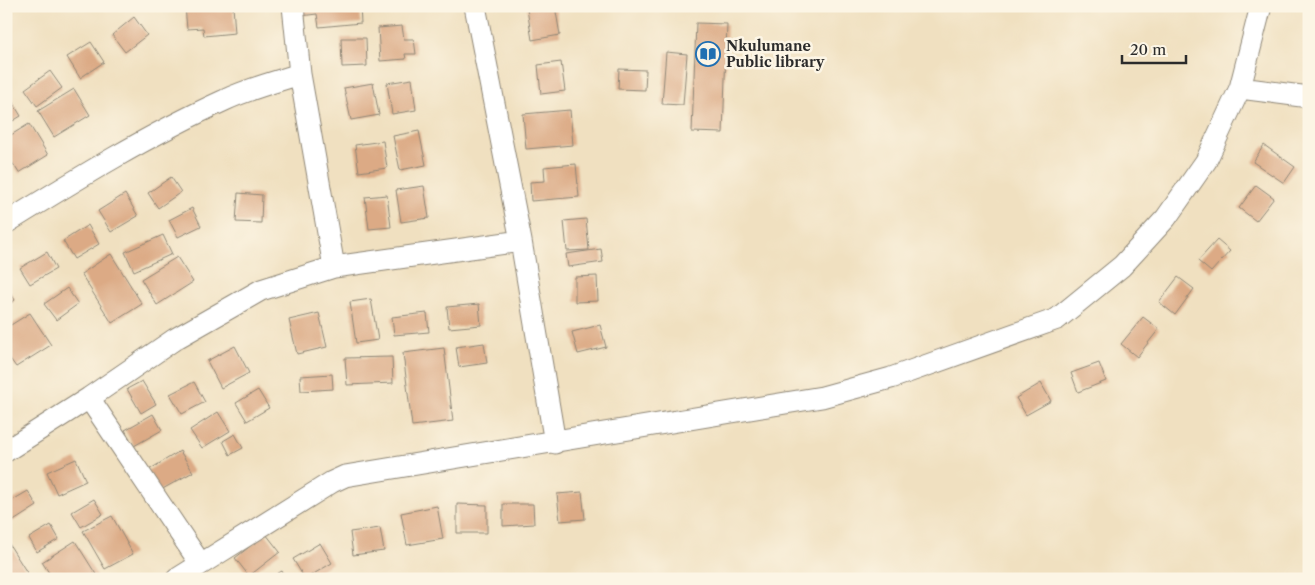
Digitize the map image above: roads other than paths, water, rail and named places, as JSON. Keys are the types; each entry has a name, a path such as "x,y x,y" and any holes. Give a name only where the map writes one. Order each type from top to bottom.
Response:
{"street":[{"path":"293,6 300,74 334,267"},
{"path":"475,6 521,241 555,442"},
{"path":"178,579 200,563 332,482 345,476 822,397 891,378 1056,319 1122,266 1166,218 1206,161 1240,88 1261,6"},
{"path":"6,223 87,172 180,122 226,99 300,74"},
{"path":"1240,88 1309,97"},
{"path":"6,451 89,398 175,339 261,290 334,267 521,241"},
{"path":"89,398 200,563"}],"place":[{"name":"Nkulumane Public library","path":"708,54"}]}
